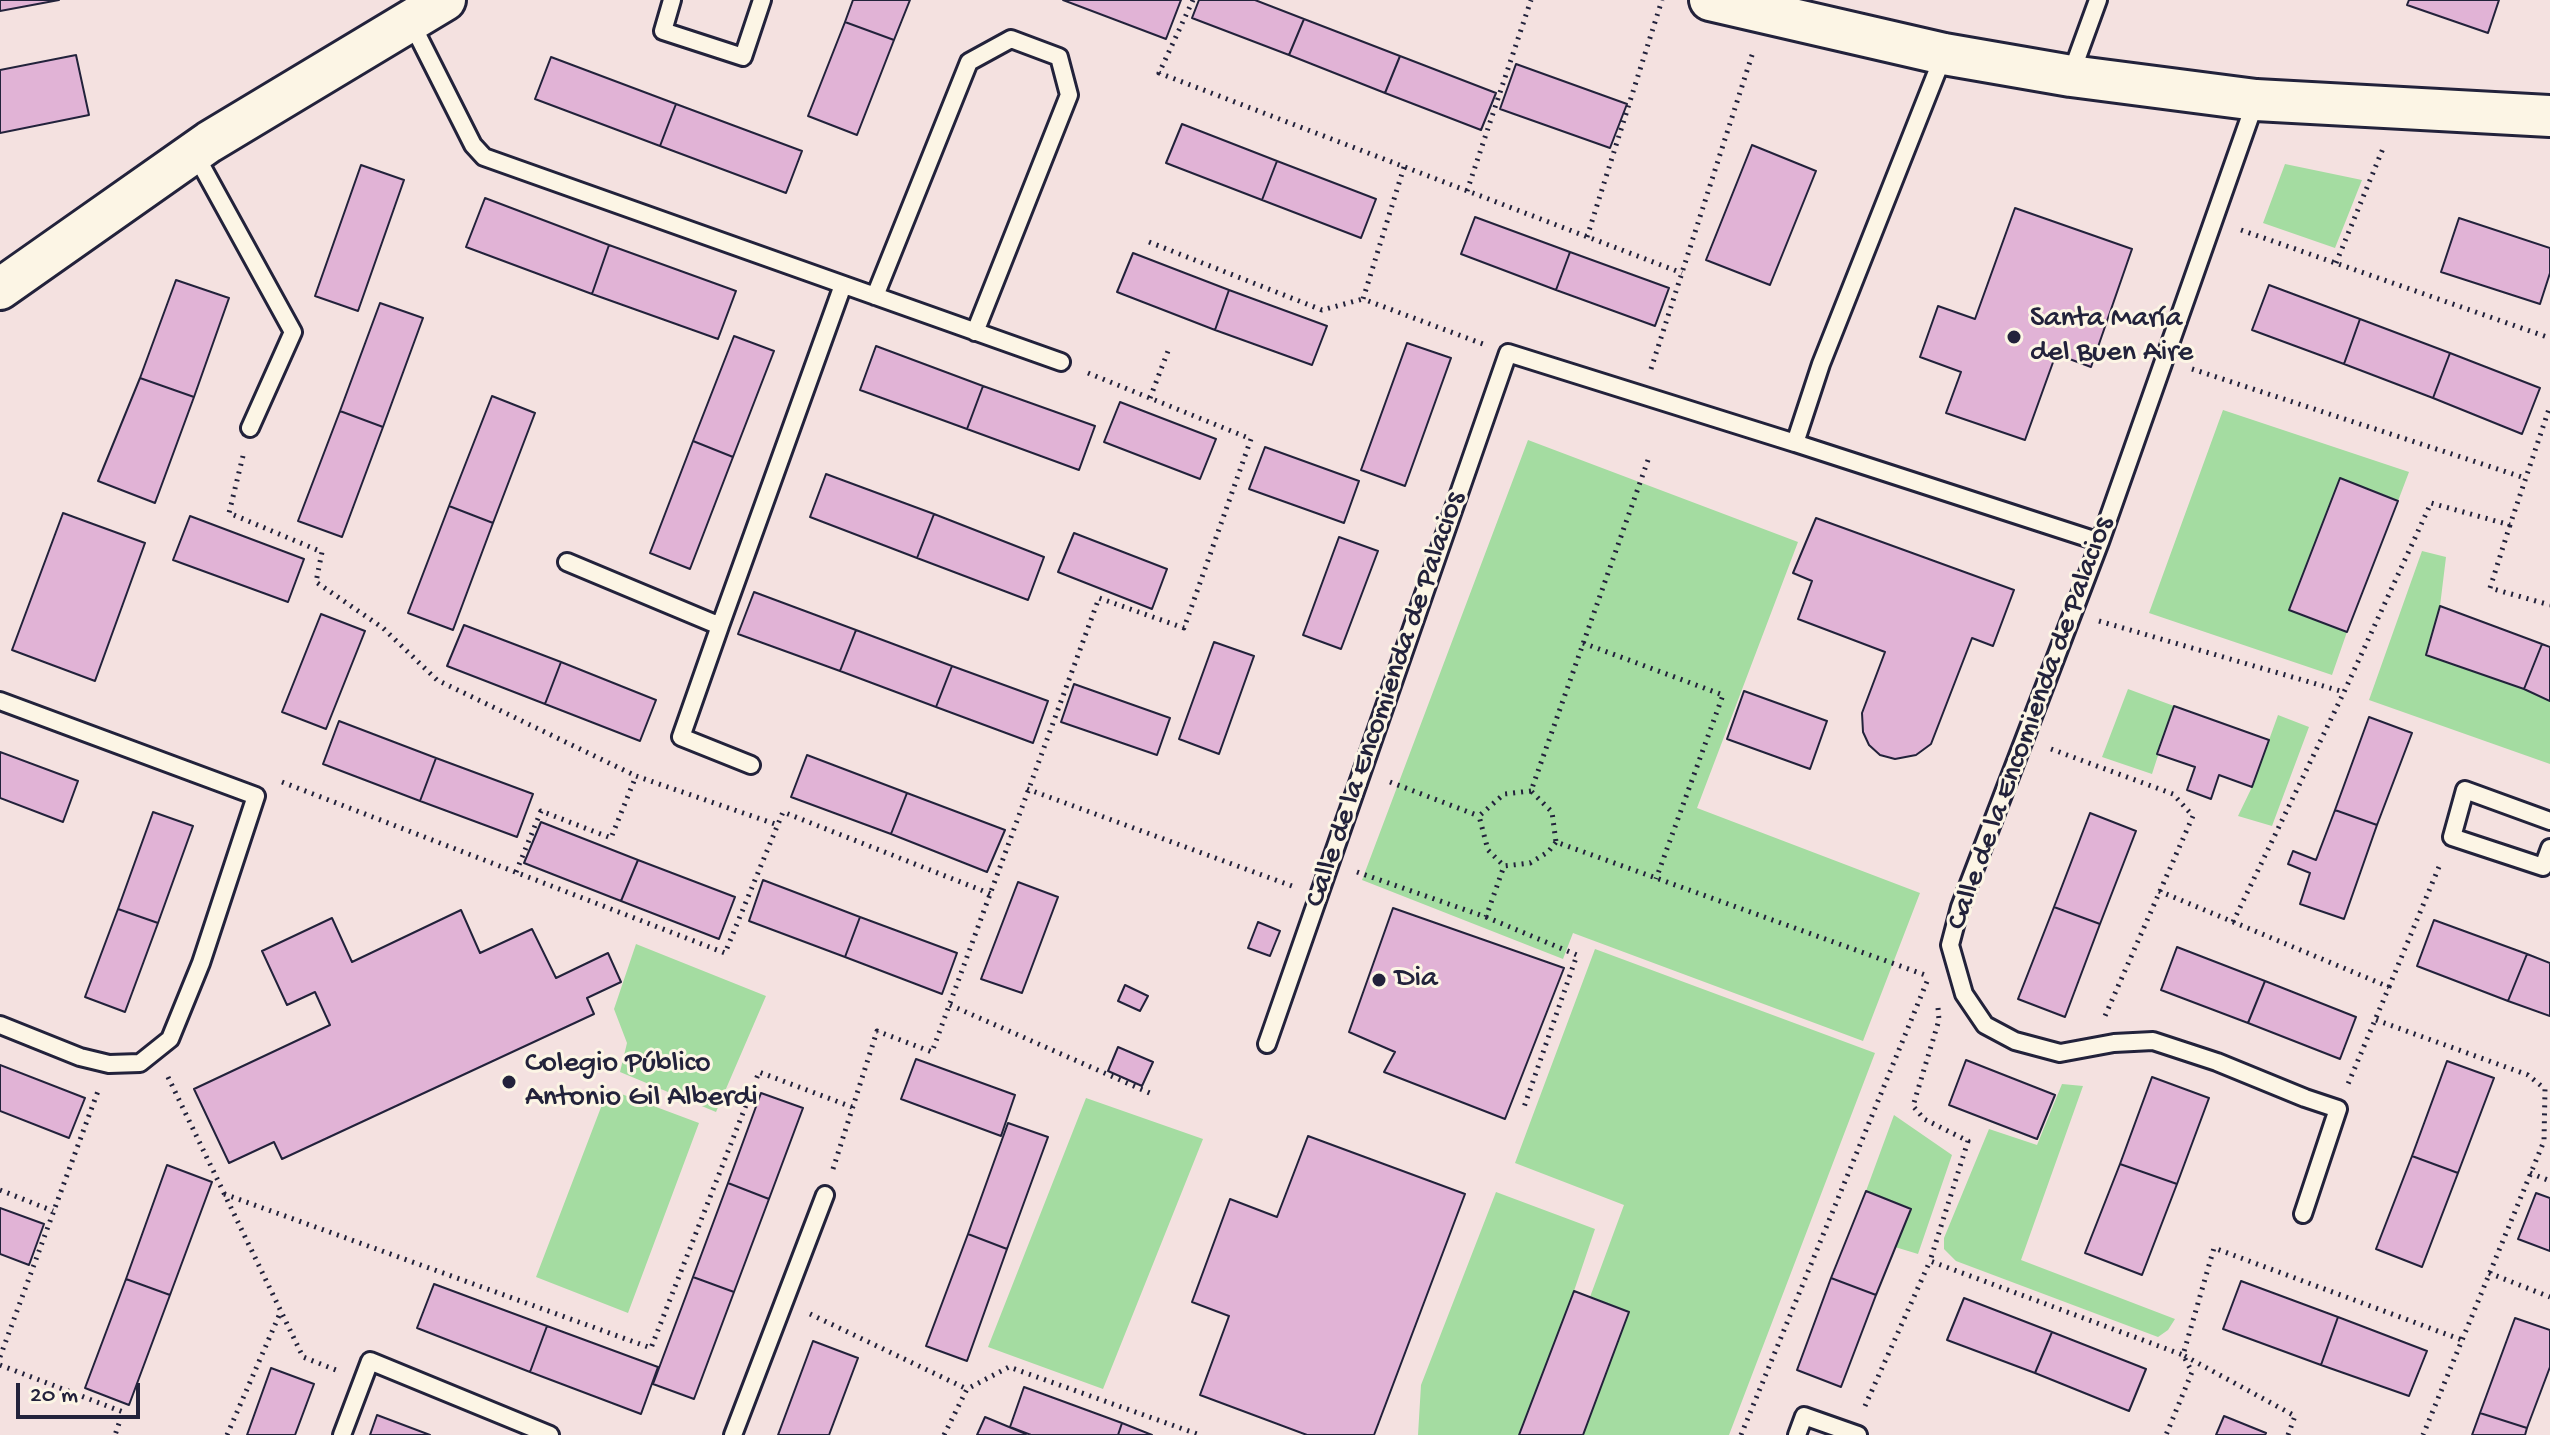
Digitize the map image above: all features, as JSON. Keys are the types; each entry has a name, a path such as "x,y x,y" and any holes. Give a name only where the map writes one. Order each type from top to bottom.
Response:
{"street":[{"path":"0,289 194,152 445,0"},
{"path":"1710,0 1944,54 2071,76 2256,100 2550,116"}],"lane":[{"path":"672,0 663,31 743,57 762,0"},
{"path":"2071,76 2098,0"},
{"path":"411,20 473,145 484,157 1061,362"},
{"path":"875,296 969,62 1011,39 1059,57 1069,95 975,332"},
{"path":"1795,443 1821,364 1944,54"},
{"name":"Calle de la Encomienda de Palacios","path":"2256,100 2100,542 1960,907 1950,945 1964,994 1985,1025 2015,1041 2060,1053 2114,1043 2153,1041 2338,1109"},
{"path":"194,152 293,332 250,428"},
{"path":"751,765 681,737 843,285"},
{"path":"1508,353 2100,542"},
{"name":"Calle de la Encomienda de Palacios","path":"1267,1044 1508,353"},
{"path":"567,562 720,626"},
{"path":"0,701 256,796 201,963 170,1039 140,1063 109,1064 80,1057 0,1025"},
{"path":"2550,821 2465,790 2452,837 2543,867 2550,848"},
{"path":"2303,1214 2338,1109"},
{"path":"733,1435 825,1195"},
{"path":"342,1435 370,1361 550,1435"},
{"path":"1797,1435 1804,1416 1858,1435"}],"path":[{"path":"1193,0 1159,73 1682,273"},
{"path":"1467,191 1531,0"},
{"path":"1587,237 1662,0"},
{"path":"1642,395 1766,13"},
{"path":"2336,263 2400,108"},
{"path":"1363,299 1404,167"},
{"path":"2214,220 2550,338"},
{"path":"1149,242 1322,310 1363,299 1508,353"},
{"path":"1150,398 1168,351"},
{"path":"2164,360 2525,478"},
{"path":"825,1195 877,1031 932,1052 1099,598 1184,628 1251,439 1061,362"},
{"path":"2550,406 2490,588 2550,605"},
{"path":"250,428 229,513 322,552 316,582 383,628 437,680 636,776 778,825"},
{"path":"1531,791 1648,460"},
{"path":"2233,922 2431,503 2510,525"},
{"path":"2072,613 2344,692"},
{"path":"1583,643 1723,695 1656,879"},
{"path":"2024,739 2173,794 2193,816 2091,1047"},
{"path":"1362,772 1479,816"},
{"path":"256,796 266,775 725,953 783,812 991,894"},
{"path":"516,872 541,811 611,838 636,776"},
{"path":"1027,789 1318,896"},
{"path":"1479,816 1504,794 1531,791"},
{"path":"1504,866 1530,863 1548,852 1556,842 1552,812 1531,791"},
{"path":"1479,816 1488,850 1504,866"},
{"path":"2338,1109 2452,837"},
{"path":"1556,842 1929,977"},
{"path":"1330,863 1486,917 1577,955 1523,1110"},
{"path":"1486,917 1504,866"},
{"path":"2159,891 2389,987"},
{"path":"1741,1435 1929,977 1950,945"},
{"path":"1929,977 1932,986"},
{"path":"1862,1412 1930,1261 1968,1141 1924,1119 1913,1106 1939,1020 1936,995"},
{"path":"950,1005 1152,1094"},
{"path":"2376,1020 2528,1075 2545,1089 2544,1141 2423,1435"},
{"path":"155,1051 303,1357 363,1380"},
{"path":"0,1357 109,1064"},
{"path":"224,1194 651,1348 759,1072 852,1107"},
{"path":"2530,1173 2550,1181"},
{"path":"0,1190 53,1211"},
{"path":"2166,1435 2192,1372 2183,1355 2214,1248 2462,1340"},
{"path":"1930,1261 2183,1355 2295,1416 2288,1435"},
{"path":"2489,1273 2550,1297"},
{"path":"784,1302 967,1389"},
{"path":"227,1435 281,1311"},
{"path":"0,1365 123,1412 115,1435"},
{"path":"944,1435 967,1389 1009,1367 1200,1435"}],"green space":[{"path":"2285,164 2362,180 2335,248 2263,223"},
{"path":"2223,410 2409,472 2398,501 2340,478 2289,609 2347,632 2332,675 2149,613"},
{"path":"1528,440 1798,542 1697,808 1920,893 1863,1041 1573,933 1563,959 1362,880"},
{"path":"2422,551 2446,557 2440,606 2426,655 2550,701 2550,764 2369,700"},
{"path":"2128,689 2174,706 2152,774 2102,757"},
{"path":"2278,715 2309,727 2272,826 2238,816"},
{"path":"636,944 766,996 716,1112 620,1072 627,1043 614,1009"},
{"path":"1595,949 1875,1053 1729,1435 1583,1435 1629,1312 1590,1297 1624,1205 1515,1163"},
{"path":"2062,1084 2083,1086 2021,1260 2175,1319 2168,1330 2158,1337 1956,1261 1944,1249 1944,1238 1989,1129 2037,1145"},
{"path":"608,1089 699,1123 628,1313 536,1277"},
{"path":"1086,1098 1203,1139 1103,1389 988,1347"},
{"path":"1894,1115 1952,1155 1918,1254 1895,1247 1910,1208 1866,1191"},
{"path":"1496,1192 1595,1229 1519,1435 1418,1435 1421,1385"}],"building":[{"path":"0,0 59,0 0,11"},
{"path":"853,0 910,0 894,40 845,22"},
{"path":"1063,0 1181,0 1166,39"},
{"path":"1199,0 1255,0 1304,19 1289,55 1192,18"},
{"path":"2409,0 2499,0 2488,33 2407,5"},
{"path":"1304,19 1400,56 1385,93 1289,55"},
{"path":"845,22 894,40 857,135 808,116"},
{"path":"76,55 89,115 0,133 0,70"},
{"path":"1400,56 1496,93 1481,130 1385,93"},
{"path":"551,57 676,104 660,146 535,99"},
{"path":"1516,64 1627,104 1610,148 1500,109"},
{"path":"676,104 802,151 786,193 660,146"},
{"path":"1182,124 1277,161 1262,200 1166,163"},
{"path":"1752,145 1816,171 1770,285 1706,260"},
{"path":"1277,161 1376,199 1361,238 1262,200"},
{"path":"361,165 404,180 358,311 315,296"},
{"path":"485,198 609,245 592,294 466,247"},
{"name":"Santa María del Buen Aire","path":"2015,208 2132,249 2091,367 2056,354 2025,440 1946,413 1961,372 1920,357 1938,306 1975,319"},
{"path":"1475,217 1570,252 1556,290 1461,254"},
{"path":"2459,218 2550,248 2550,273 2540,304 2441,272"},
{"path":"609,245 736,291 718,339 592,294"},
{"path":"1570,252 1669,288 1655,326 1556,290"},
{"path":"1133,253 1229,290 1215,330 1117,292"},
{"path":"176,280 229,298 194,397 140,378"},
{"path":"2269,285 2360,319 2344,364 2252,330"},
{"path":"1229,290 1327,326 1312,365 1215,330"},
{"path":"380,303 423,318 383,427 340,411"},
{"path":"2360,319 2450,353 2433,398 2344,364"},
{"path":"734,336 774,351 733,457 693,441"},
{"path":"1407,343 1451,358 1405,486 1361,470"},
{"path":"876,346 983,386 967,429 860,390"},
{"path":"2450,353 2540,388 2522,434 2433,398"},
{"path":"140,378 194,397 155,503 98,481"},
{"path":"983,386 1095,426 1079,470 967,429"},
{"path":"492,396 535,413 493,523 449,506"},
{"path":"1120,402 1216,439 1200,479 1104,442"},
{"path":"340,411 383,427 342,537 298,521"},
{"path":"693,441 733,457 690,569 650,553"},
{"path":"1265,447 1359,481 1344,523 1249,489"},
{"path":"826,474 934,514 917,558 810,517"},
{"path":"2340,478 2398,501 2347,632 2289,610"},
{"path":"449,506 493,523 453,630 408,613"},
{"path":"63,513 145,543 95,681 12,650"},
{"path":"934,514 1044,557 1028,600 917,558"},
{"path":"190,516 304,559 288,602 173,560"},
{"path":"1816,518 2014,590 1993,646 1972,638 1931,744 1916,755 1895,759 1880,755 1869,745 1863,732 1862,713 1885,652 1798,619 1812,581 1793,573"},
{"path":"1074,533 1167,569 1152,609 1058,572"},
{"path":"1339,537 1378,551 1341,649 1303,635"},
{"path":"754,592 856,630 840,671 738,634"},
{"path":"2440,606 2542,644 2524,689 2426,655"},
{"path":"321,614 365,631 326,729 282,712"},
{"path":"464,625 561,662 545,704 447,666"},
{"path":"856,630 952,666 936,707 840,671"},
{"path":"1214,642 1254,656 1219,754 1179,739"},
{"path":"2542,644 2550,647 2550,701 2524,689"},
{"path":"561,662 656,700 640,741 545,704"},
{"path":"952,666 1048,701 1033,743 936,707"},
{"path":"1074,684 1170,718 1157,755 1061,722"},
{"path":"1744,691 1827,721 1810,769 1727,739"},
{"path":"2174,706 2269,740 2252,787 2219,775 2211,799 2187,790 2195,767 2157,754"},
{"path":"2369,717 2412,733 2377,825 2335,810"},
{"path":"339,721 436,758 420,801 323,764"},
{"path":"0,752 78,781 63,822 0,798"},
{"path":"807,755 907,793 891,834 791,797"},
{"path":"436,758 533,794 517,837 420,801"},
{"path":"907,793 1005,830 987,872 891,834"},
{"path":"2335,810 2377,825 2344,919 2300,904 2310,873 2288,864 2293,851 2316,860"},
{"path":"153,812 193,826 158,923 118,909"},
{"path":"2090,813 2136,831 2100,924 2054,907"},
{"path":"541,822 638,860 621,901 524,863"},
{"path":"638,860 735,897 719,939 621,901"},
{"path":"763,880 860,917 845,957 749,921"},
{"path":"1018,882 1058,897 1022,993 981,979"},
{"path":"2054,907 2100,924 2065,1017 2018,999"},
{"path":"1393,908 1564,968 1505,1119 1384,1072 1395,1052 1349,1032"},
{"path":"118,909 158,923 125,1012 85,997"},
{"path":"461,910 480,953 532,929 556,978 608,953 621,982 587,998 594,1014 282,1159 274,1142 229,1163 194,1089 330,1025 315,992 287,1005 262,951 332,918 352,962"},
{"path":"860,917 957,953 942,994 845,957"},
{"path":"2434,920 2527,954 2508,1001 2417,966"},
{"path":"1258,922 1280,931 1270,956 1248,948"},
{"path":"2177,947 2265,981 2248,1023 2161,990"},
{"path":"2527,954 2550,963 2550,1016 2508,1001"},
{"path":"2265,981 2356,1017 2340,1059 2248,1023"},
{"path":"1125,985 1148,996 1140,1011 1118,1001"},
{"path":"1118,1047 1153,1062 1142,1086 1108,1071"},
{"path":"916,1059 1015,1095 1001,1136 901,1099"},
{"path":"1966,1060 2055,1095 2037,1139 1949,1105"},
{"path":"2447,1061 2494,1078 2458,1173 2412,1156"},
{"path":"0,1065 85,1098 69,1138 0,1111"},
{"path":"2152,1077 2209,1098 2177,1184 2120,1164"},
{"path":"761,1093 803,1108 769,1199 728,1183"},
{"path":"1008,1123 1048,1137 1007,1249 968,1234"},
{"path":"1308,1136 1465,1194 1374,1435 1307,1435 1200,1395 1229,1316 1192,1302 1230,1199 1277,1217"},
{"path":"2412,1156 2458,1173 2422,1267 2376,1249"},
{"path":"2120,1164 2177,1184 2142,1275 2085,1253"},
{"path":"167,1165 212,1182 170,1295 126,1279"},
{"path":"728,1183 769,1199 734,1292 693,1277"},
{"path":"1866,1191 1911,1209 1876,1295 1831,1278"},
{"path":"2536,1193 2550,1198 2550,1251 2518,1239"},
{"path":"0,1208 44,1224 29,1265 0,1254"},
{"path":"968,1234 1007,1249 967,1361 926,1346"},
{"path":"693,1277 734,1292 694,1399 653,1384"},
{"path":"1831,1278 1876,1295 1841,1387 1797,1370"},
{"path":"126,1279 170,1295 129,1405 85,1388"},
{"path":"2241,1281 2338,1317 2321,1365 2223,1329"},
{"path":"434,1284 547,1326 530,1372 417,1328"},
{"path":"1574,1291 1629,1312 1583,1435 1519,1435"},
{"path":"1964,1298 2052,1332 2035,1373 1947,1340"},
{"path":"2338,1317 2427,1351 2409,1396 2321,1365"},
{"path":"2515,1318 2550,1330 2550,1367 2527,1428 2480,1413"},
{"path":"547,1326 658,1367 641,1414 530,1372"},
{"path":"2052,1332 2146,1369 2129,1411 2035,1373"},
{"path":"813,1341 858,1358 829,1435 778,1435"},
{"path":"271,1368 314,1384 295,1435 247,1435"},
{"path":"1024,1387 1122,1423 1118,1435 1031,1435 1010,1427"},
{"path":"2480,1413 2527,1428 2525,1435 2472,1435"},
{"path":"377,1415 430,1435 370,1435"},
{"path":"2224,1416 2266,1433 2216,1435"},
{"path":"985,1417 1026,1434 977,1435"},
{"path":"1122,1423 1152,1435 1118,1435"}],"place":[{"name":"Santa María del Buen Aire","path":"2014,337"},
{"name":"Dia","path":"1379,980"},
{"name":"Colegio Público Antonio Gil Alberdi","path":"509,1082"}]}
